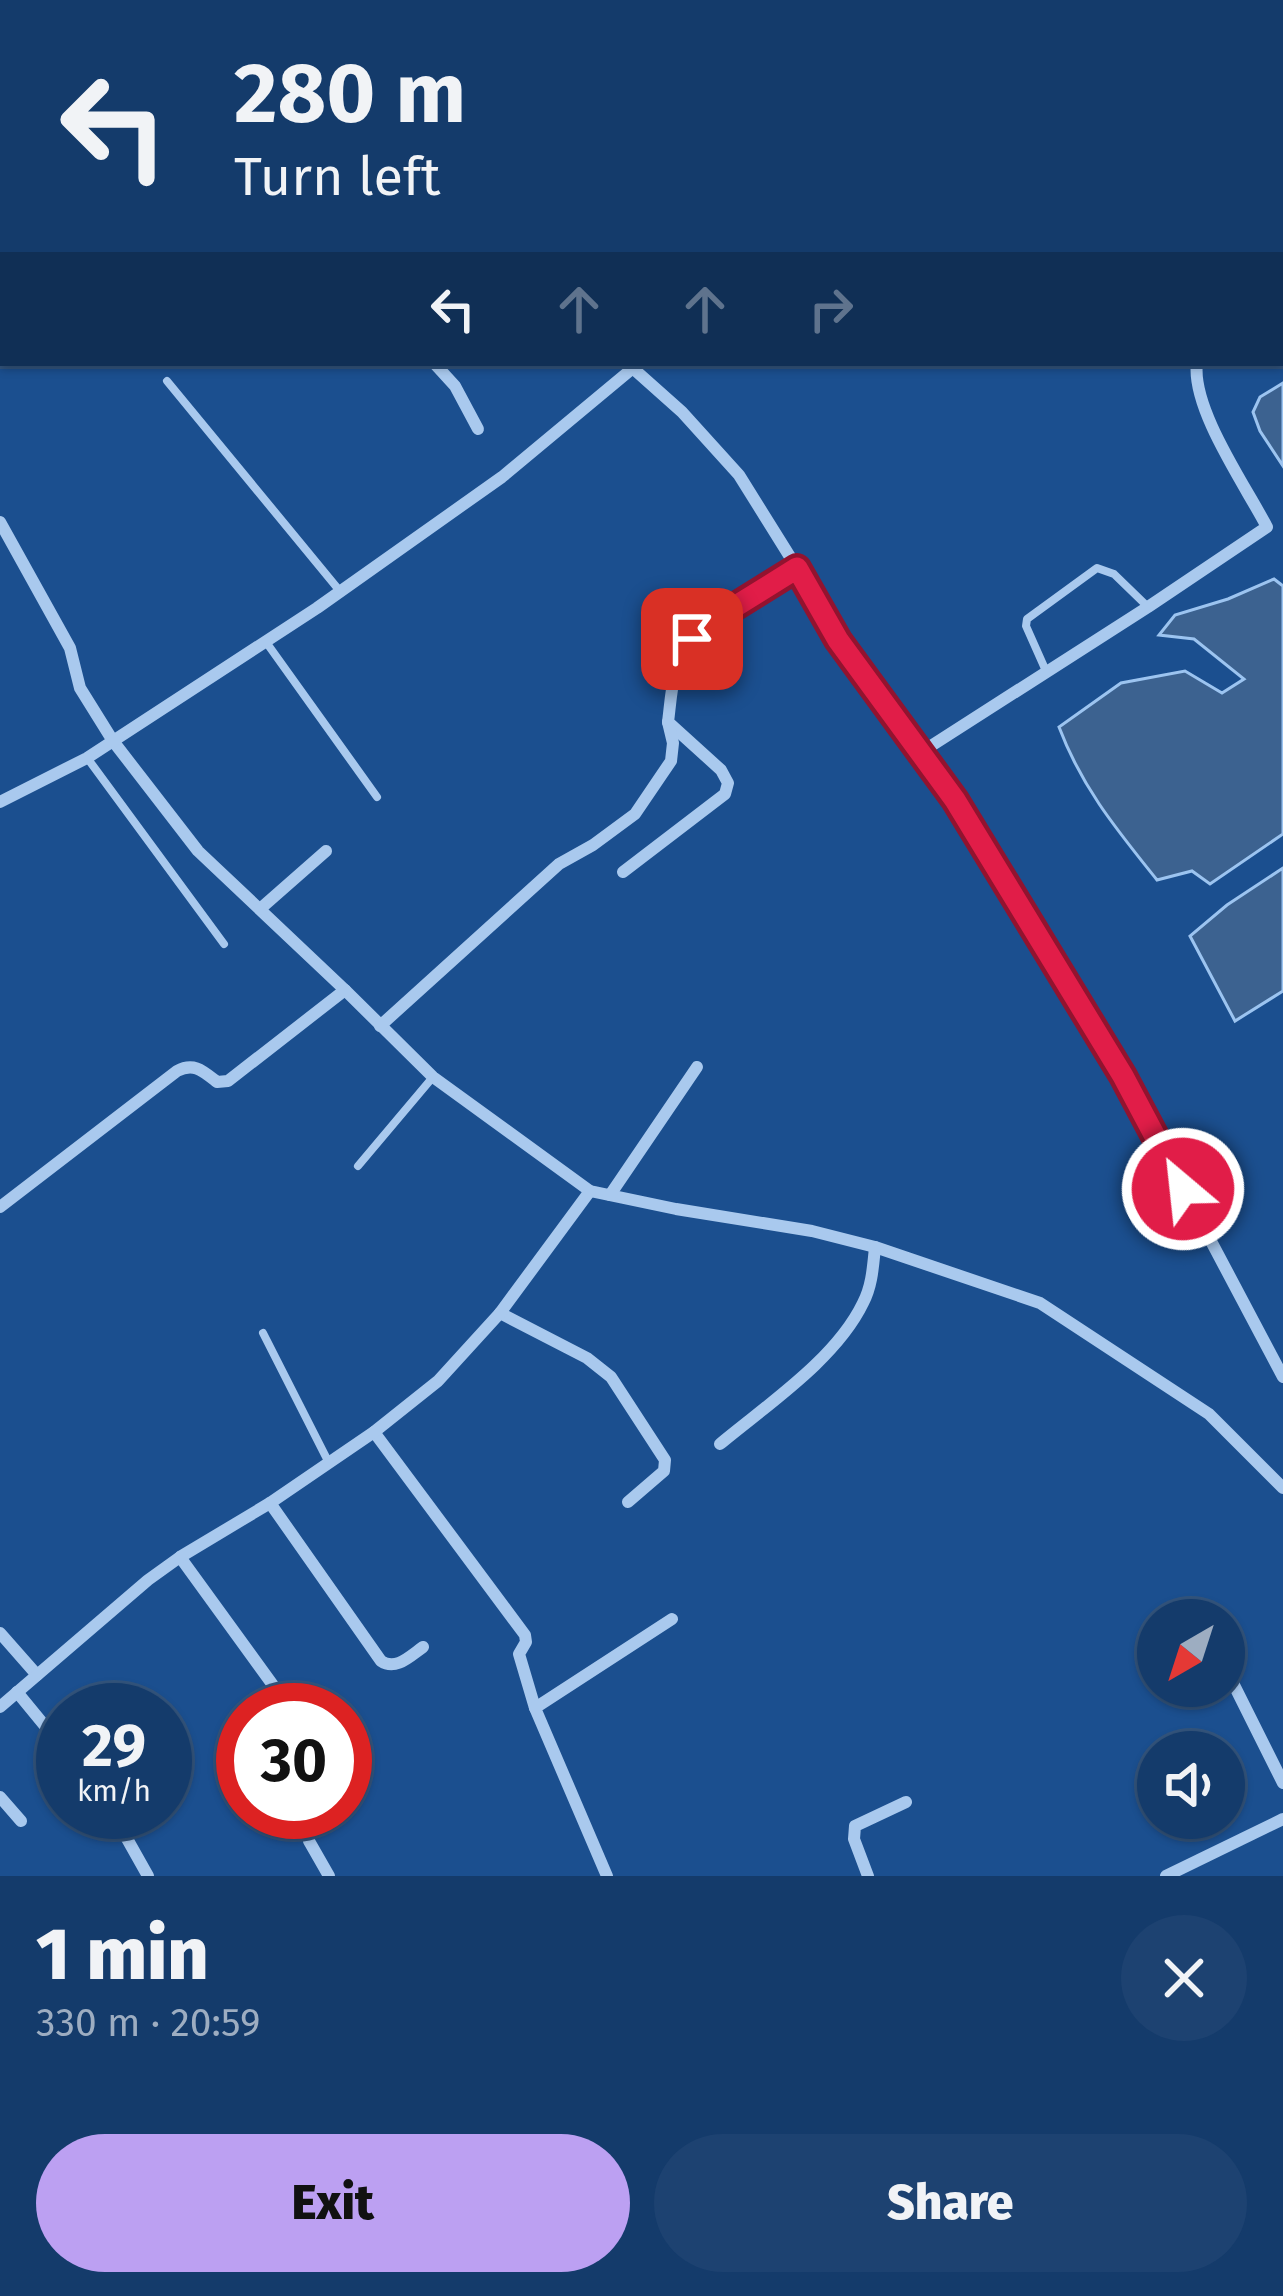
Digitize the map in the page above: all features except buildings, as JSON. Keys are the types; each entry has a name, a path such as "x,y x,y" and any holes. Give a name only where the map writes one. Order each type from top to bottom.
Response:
{"street":[{"path":"437,366 455,386 478,429"},
{"path":"0,802 87,758 340,592 502,477 633,366"},
{"path":"635,366 739,475 838,640 955,800 1123,1076 1283,1377"},
{"path":"920,753 1267,527 1201,405 1197,366"},
{"path":"0,522 70,648 80,688 113,741 198,851 433,1077 590,1191 875,1247 1040,1303 1209,1414 1283,1488"},
{"path":"380,1026 560,864 635,814 670,761 673,743 668,722 675,670 692,639 715,619 797,568"},
{"path":"623,872 725,794 728,783 721,770 668,722"},
{"path":"260,910 326,851"},
{"path":"0,1207 177,1071 188,1066 217,1082 228,1081 345,989"},
{"path":"610,1196 697,1067"},
{"path":"0,1707 92,1625 179,1557 270,1503 374,1432 438,1381 500,1313 590,1191"},
{"path":"720,1444 836,1343 872,1281 875,1247"},
{"path":"500,1313 587,1358 611,1377 665,1460 664,1471 628,1502"},
{"path":"374,1432 525,1635 519,1654 536,1708 607,1876"},
{"path":"270,1503 381,1661 395,1666 423,1647"},
{"path":"179,1557 271,1683"},
{"path":"536,1708 672,1619"},
{"path":"0,1633 37,1675"},
{"path":"17,1692 36,1715"},
{"path":"1245,1707 1283,1783"},
{"path":"0,1797 21,1821"},
{"path":"868,1876 854,1839 855,1826 906,1802"},
{"path":"1166,1876 1283,1819"},
{"path":"127,1839 148,1876"},
{"path":"309,1841 329,1876"}],"lane":[{"path":"167,381 340,592"},
{"path":"1047,672 1027,619 1097,568 1114,574 1148,607"},
{"path":"266,641 376,797"},
{"path":"87,758 224,944"},
{"path":"358,1166 433,1077"},
{"path":"263,1333 329,1462"}],"water":[{"path":"1283,383 1283,466 1253,412 1260,397"},
{"path":"1274,579 1283,586 1283,834 1210,884 1192,871 1157,880 1090,789 1059,727 1121,683 1185,671 1222,693 1244,679 1194,639 1159,635 1175,615"},
{"path":"1283,868 1283,991 1235,1021 1190,936"}],"route":[{"path":"692,639 715,619 797,568 838,640 955,800 1123,1076 1183,1189"}]}
